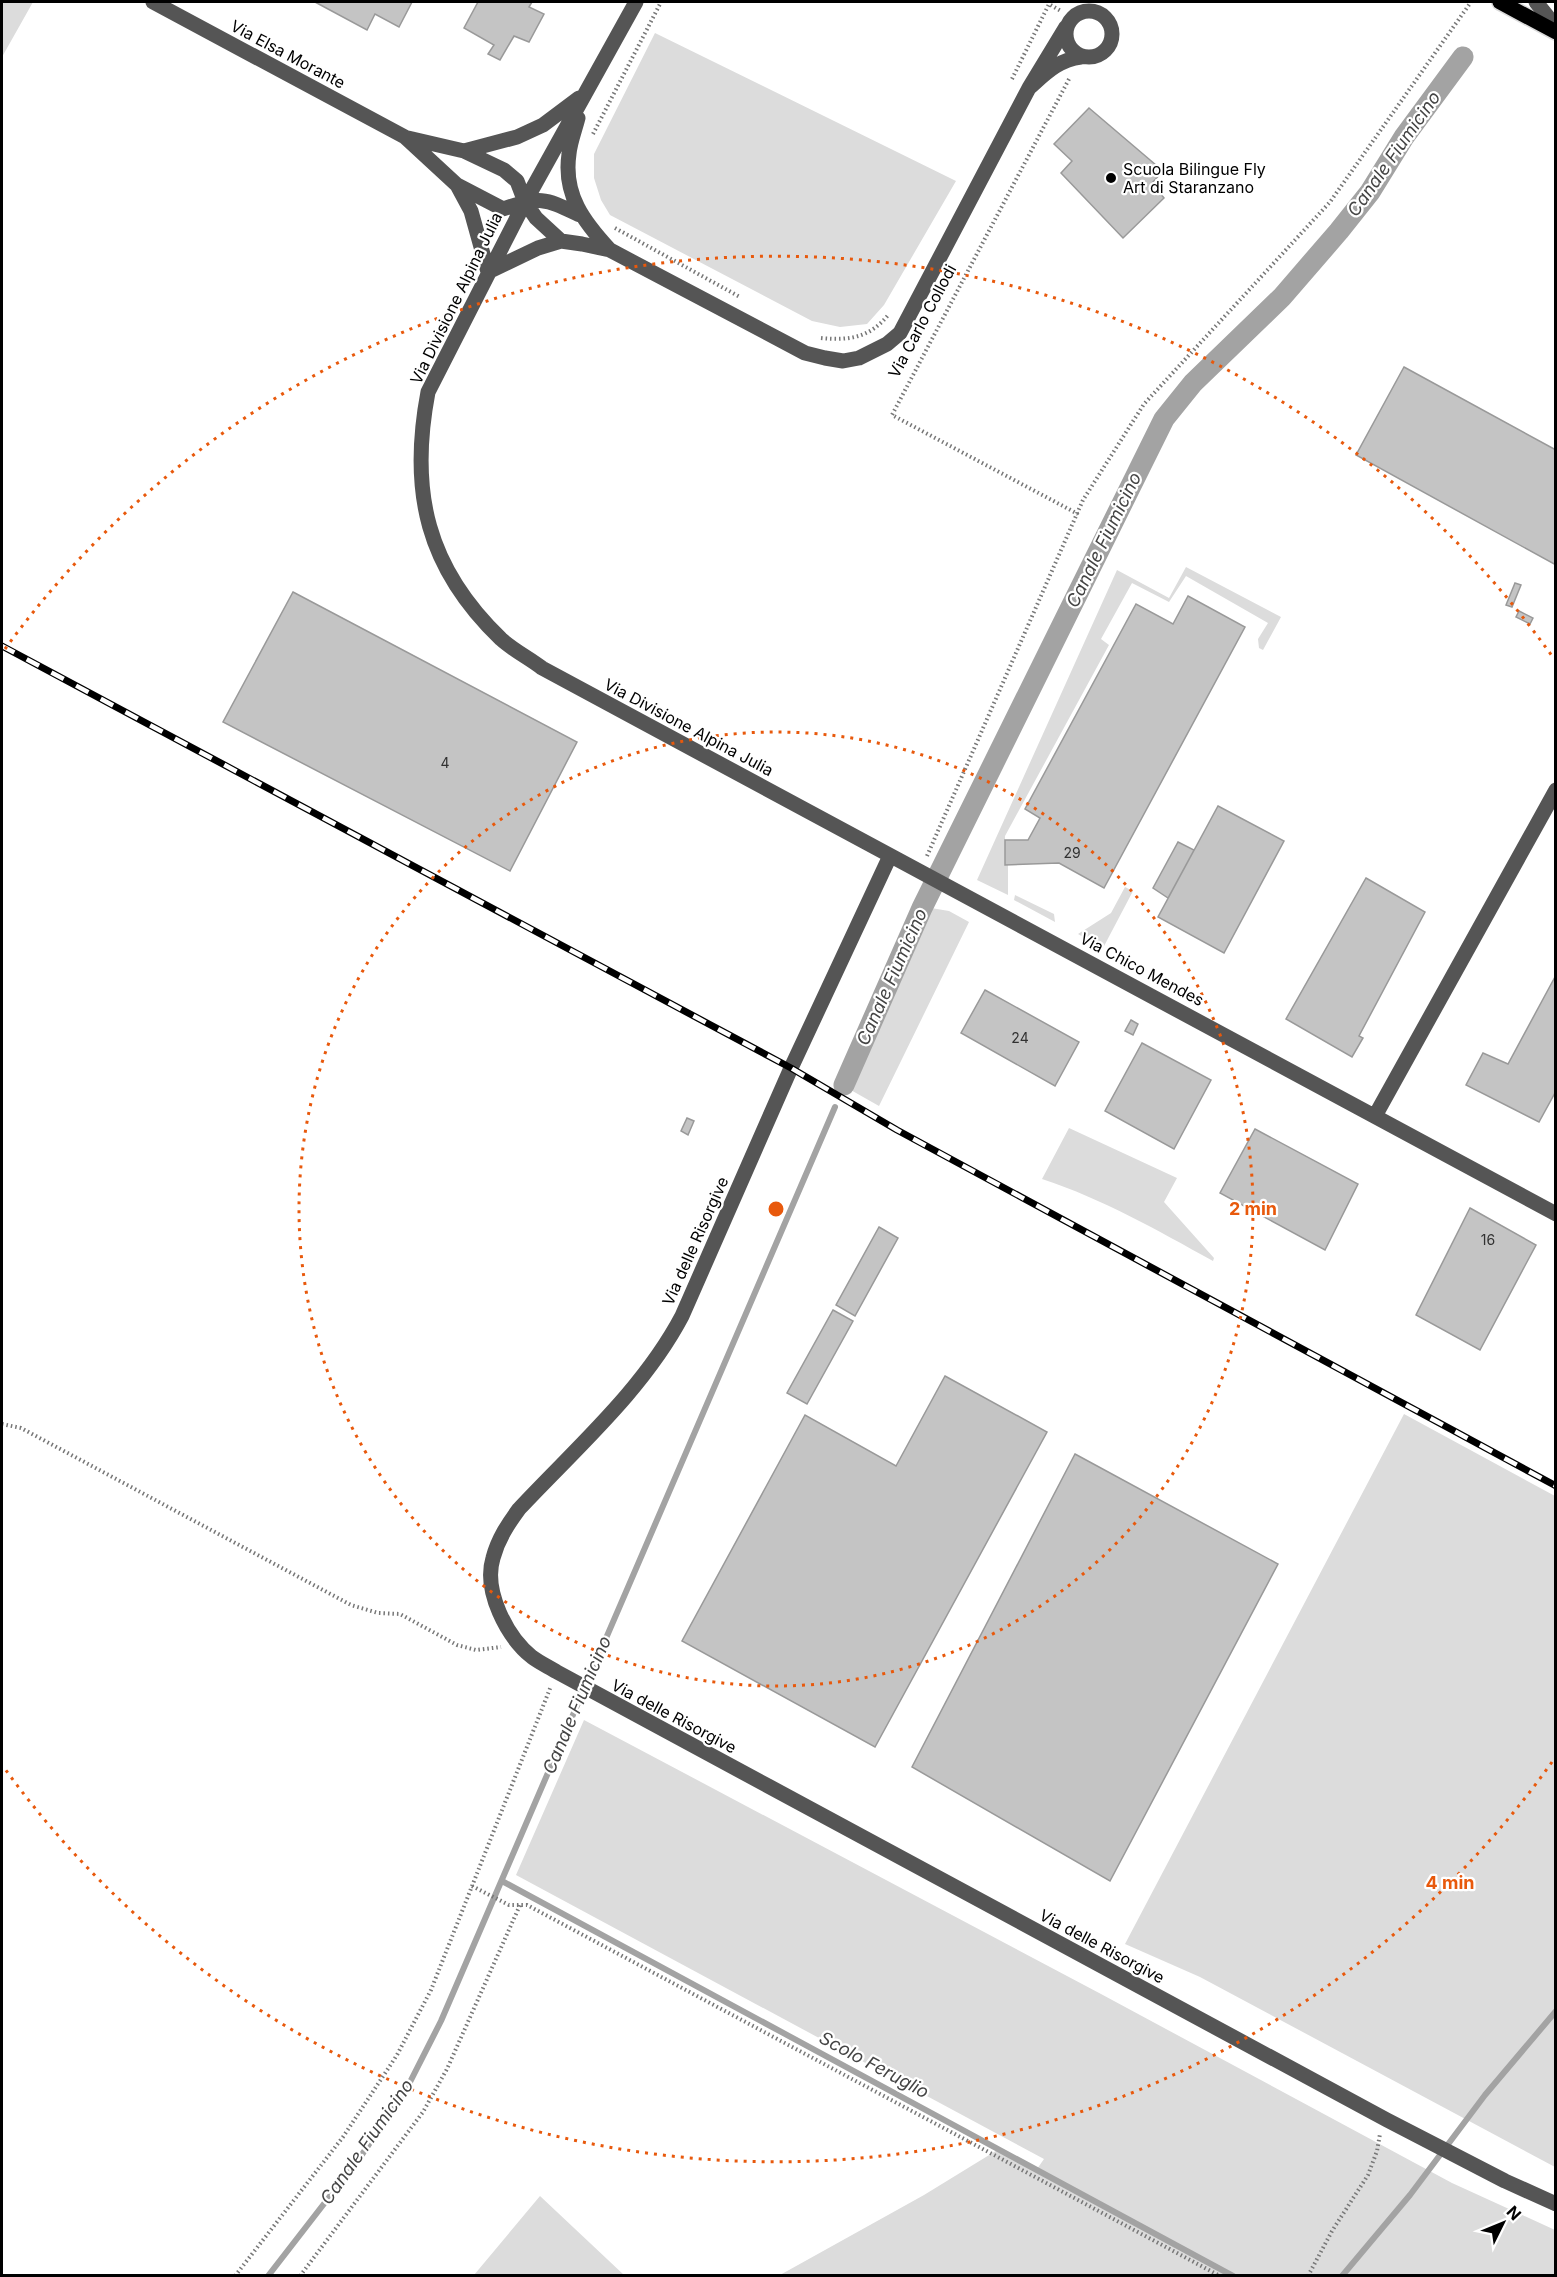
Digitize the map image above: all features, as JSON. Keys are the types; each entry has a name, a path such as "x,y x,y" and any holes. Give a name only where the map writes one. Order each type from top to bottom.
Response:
{"main road":[{"path":"1500,2 1556,30"}],"street":[{"name":"Via Elsa Morante","path":"153,2 405,137 464,152 504,170 517,181 525,202 503,209 457,185 405,137"},
{"name":"Via Divisione Alpina Julia","path":"636,2 525,202 428,392 422,423 420,456 421,483 427,521 443,564 471,606 503,640 542,668 890,856"},
{"path":"1536,2 1556,30"},
{"name":"Via Carlo Collodi","path":"488,272 538,248 561,241 610,250 805,353 843,361 859,358 887,344 900,333 1029,88 1070,21 1086,11 1101,14 1111,26 1112,41 1108,48 1096,57 1067,59 1052,67 1029,88"},
{"path":"1070,21 1066,32 1069,47 1081,57"},
{"path":"464,152 517,137 535,129 584,94"},
{"name":"Via Carlo Collodi","path":"580,215 569,178 568,155 584,94"},
{"name":"Via Elsa Morante","path":"457,185 471,211 488,272"},
{"name":"Via Carlo Collodi","path":"525,202 547,199 580,215 610,250"},
{"path":"525,202 536,218 561,241"},
{"path":"1375,1116 1556,790"},
{"name":"Via Chico Mendes","path":"890,856 920,870 1556,1214"},
{"name":"Via delle Risorgive","path":"890,856 791,1068 687,1305 666,1346 640,1380 519,1509 502,1533 492,1560 492,1582 498,1610 514,1640 533,1658 1387,2120 1505,2181 1556,2204"}],"path":[{"path":"591,138 661,2"},
{"path":"920,870 1083,500 1144,404 1330,202 1471,2"},
{"path":"1008,87 1049,4 1070,21"},
{"name":"Via Carlo Collodi","path":"1078,514 892,415 1081,57"},
{"path":"606,222 625,235 746,300"},
{"path":"813,337 841,340 861,336 880,326 891,312"},
{"path":"2,1424 21,1428 351,1605 378,1613 400,1614 457,1645 476,1650 497,1649 514,1640"},
{"path":"235,2276 343,2137 397,2055 431,1990 472,1886 562,1674"},
{"path":"472,1886 509,1905 527,1905 1220,2276"},
{"path":"300,2276 423,2112 447,2068 520,1905"},
{"path":"1308,2276 1332,2231 1368,2175 1377,2151 1378,2139 1387,2120"}],"shaded area":[{"path":"2,2 33,2 2,57"},
{"path":"655,33 956,181 884,305 867,324 840,327 812,321 610,215 601,200 594,178 594,154"},
{"path":"1186,567 1281,617 1263,650 1259,648 1258,639 1268,623 1186,576 1169,602 1132,583 1101,639 1109,645 1005,836 1008,895 977,880 1117,570 1169,598"},
{"path":"1125,887 1133,891 1103,948 1078,934 1111,913"},
{"path":"1015,895 1054,914 1055,922 1014,900"},
{"path":"931,908 949,911 969,922 879,1106 849,1089"},
{"path":"1069,1128 1177,1178 1164,1202 1214,1258 1213,1261 1108,1206 1042,1179"},
{"path":"1404,1414 1555,1496 1555,2167 1200,1977 1125,1944"},
{"path":"584,1720 1452,2183 1555,2230 1555,2275 780,2275 924,2195 999,2149 1037,2169 1044,2159 516,1875"},
{"path":"540,2196 624,2275 474,2275"}],"building":[{"path":"315,2 412,2 399,27 375,14 367,30"},
{"path":"478,2 532,2 529,7 544,14 529,42 514,36 500,60 488,54 494,45 464,28"},
{"name":"Scuola Bilingue Fly Art di Staranzano","path":"1089,108 1163,171 1152,183 1164,198 1123,238 1061,173 1072,161 1054,144"},
{"path":"1404,367 1556,450 1556,565 1356,455"},
{"path":"1515,583 1521,585 1512,607 1506,605"},
{"path":"293,592 577,742 510,871 223,722"},
{"path":"1188,596 1245,627 1104,888 1059,863 1005,865 1005,840 1028,840 1040,818 1025,809 1136,604 1173,624"},
{"path":"1519,611 1533,618 1530,624 1516,617"},
{"path":"1218,806 1284,841 1224,953 1158,917"},
{"path":"1178,842 1194,850 1168,898 1153,888"},
{"path":"1366,878 1425,912 1359,1036 1363,1038 1352,1057 1286,1019"},
{"path":"1556,975 1556,1091 1539,1122 1466,1085 1483,1053 1508,1064"},
{"path":"985,990 1079,1042 1055,1086 961,1033"},
{"path":"1131,1020 1138,1024 1133,1035 1125,1031"},
{"path":"1142,1043 1211,1080 1174,1149 1105,1111"},
{"path":"687,1118 694,1121 688,1135 681,1131"},
{"path":"1255,1129 1358,1184 1325,1250 1220,1193"},
{"path":"1470,1208 1536,1245 1480,1350 1416,1315"},
{"path":"879,1227 898,1238 855,1316 836,1305"},
{"path":"833,1310 853,1321 807,1404 787,1393"},
{"path":"945,1376 1047,1432 875,1747 682,1641 805,1415 896,1466"},
{"path":"1075,1454 1278,1564 1110,1881 912,1767"}],"waterway":[{"name":"Canale Fiumicino","path":"844,1085 922,908 1164,419 1193,383 1282,297 1339,231 1370,192 1404,137 1463,57"},
{"name":"Canale Fiumicino","path":"268,2276 361,2156 407,2088 441,2021 835,1107"},
{"name":"Scolo Feruglio","path":"502,1881 1233,2276"},
{"path":"1342,2276 1410,2195 1485,2095 1556,2011"}],"railway":[{"path":"2,646 791,1068 897,1130 1556,1486"}],"place":[{"name":"Scuola Bilingue Fly Art di Staranzano","path":"1111,178"}]}
